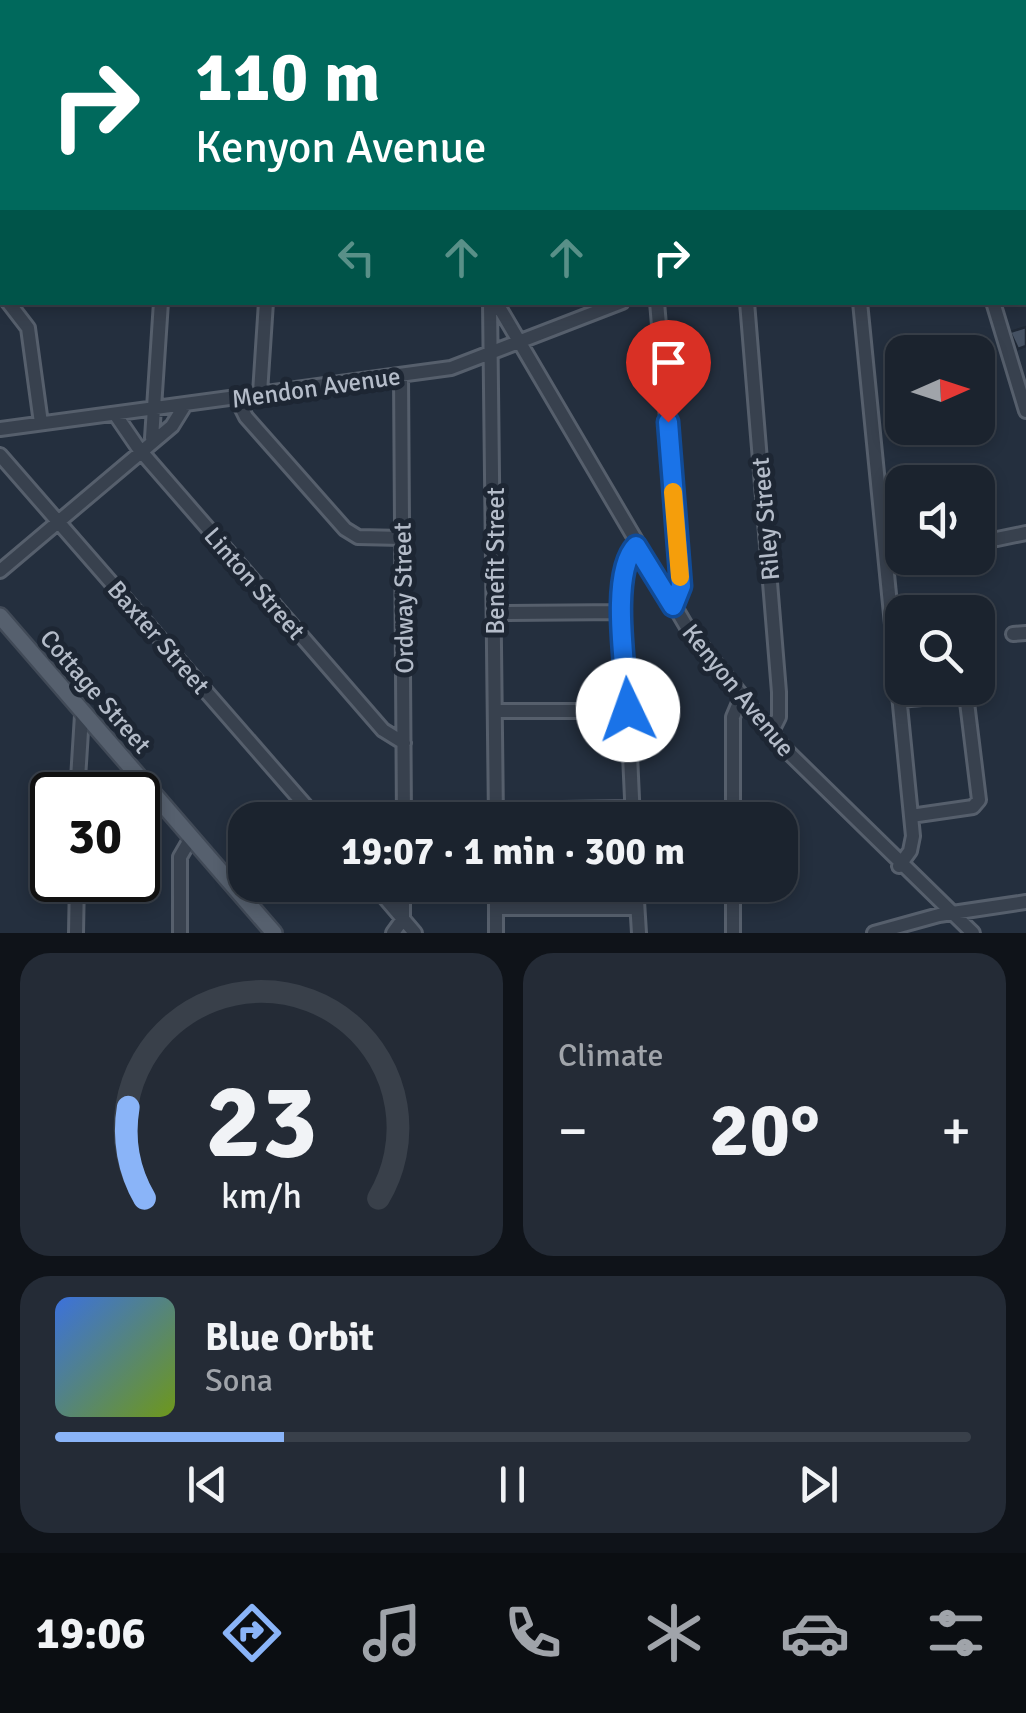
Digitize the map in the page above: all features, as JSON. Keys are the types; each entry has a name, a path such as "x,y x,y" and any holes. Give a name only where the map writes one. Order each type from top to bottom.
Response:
{"main road":[{"name":"Cottage Street","path":"0,616 274,933"}],"street":[{"path":"10,305 28,328 42,423"},
{"path":"152,438 161,305"},
{"path":"260,394 266,305"},
{"name":"Benefit Street","path":"493,305 496,802"},
{"name":"Kenyon Avenue","path":"495,305 673,606 742,698 900,866 973,933"},
{"path":"658,305 681,586 673,606"},
{"name":"Riley Street","path":"747,305 779,692 779,717 771,732"},
{"path":"860,305 889,595"},
{"path":"994,305 1026,411"},
{"name":"Mendon Avenue","path":"0,429 462,366 595,308"},
{"name":"Ordway Street","path":"401,375 404,802"},
{"path":"236,397 246,417 345,529 358,537 402,538"},
{"path":"0,570 152,438 172,426 185,405"},
{"name":"Linton Street","path":"115,414 139,450 383,730 404,743"},
{"name":"Baxter Street","path":"0,455 302,802"},
{"path":"997,539 1026,533"},
{"path":"632,802 623,612 624,564 636,546"},
{"path":"495,613 623,612"},
{"path":"732,802 733,717 742,698"},
{"path":"900,705 912,844 900,866"},
{"path":"911,816 973,807 978,800 967,705"},
{"path":"495,711 628,710"},
{"path":"78,772 82,715"},
{"path":"180,933 180,857 192,838"},
{"path":"76,933 77,902"},
{"path":"388,902 416,933"},
{"path":"393,933 403,919 404,902"},
{"path":"496,902 496,933"},
{"path":"637,902 638,933"},
{"path":"733,902 733,933"},
{"path":"874,933 952,914 1026,902"},
{"path":"496,908 637,908"}],"building":[{"path":"1026,327 1026,346 1018,349 1010,332"}],"slow traffic":[{"path":"673,492 680,577"}],"route":[{"path":"628,710 622,582 626,557 636,546 673,606 681,586 668,422"}]}
